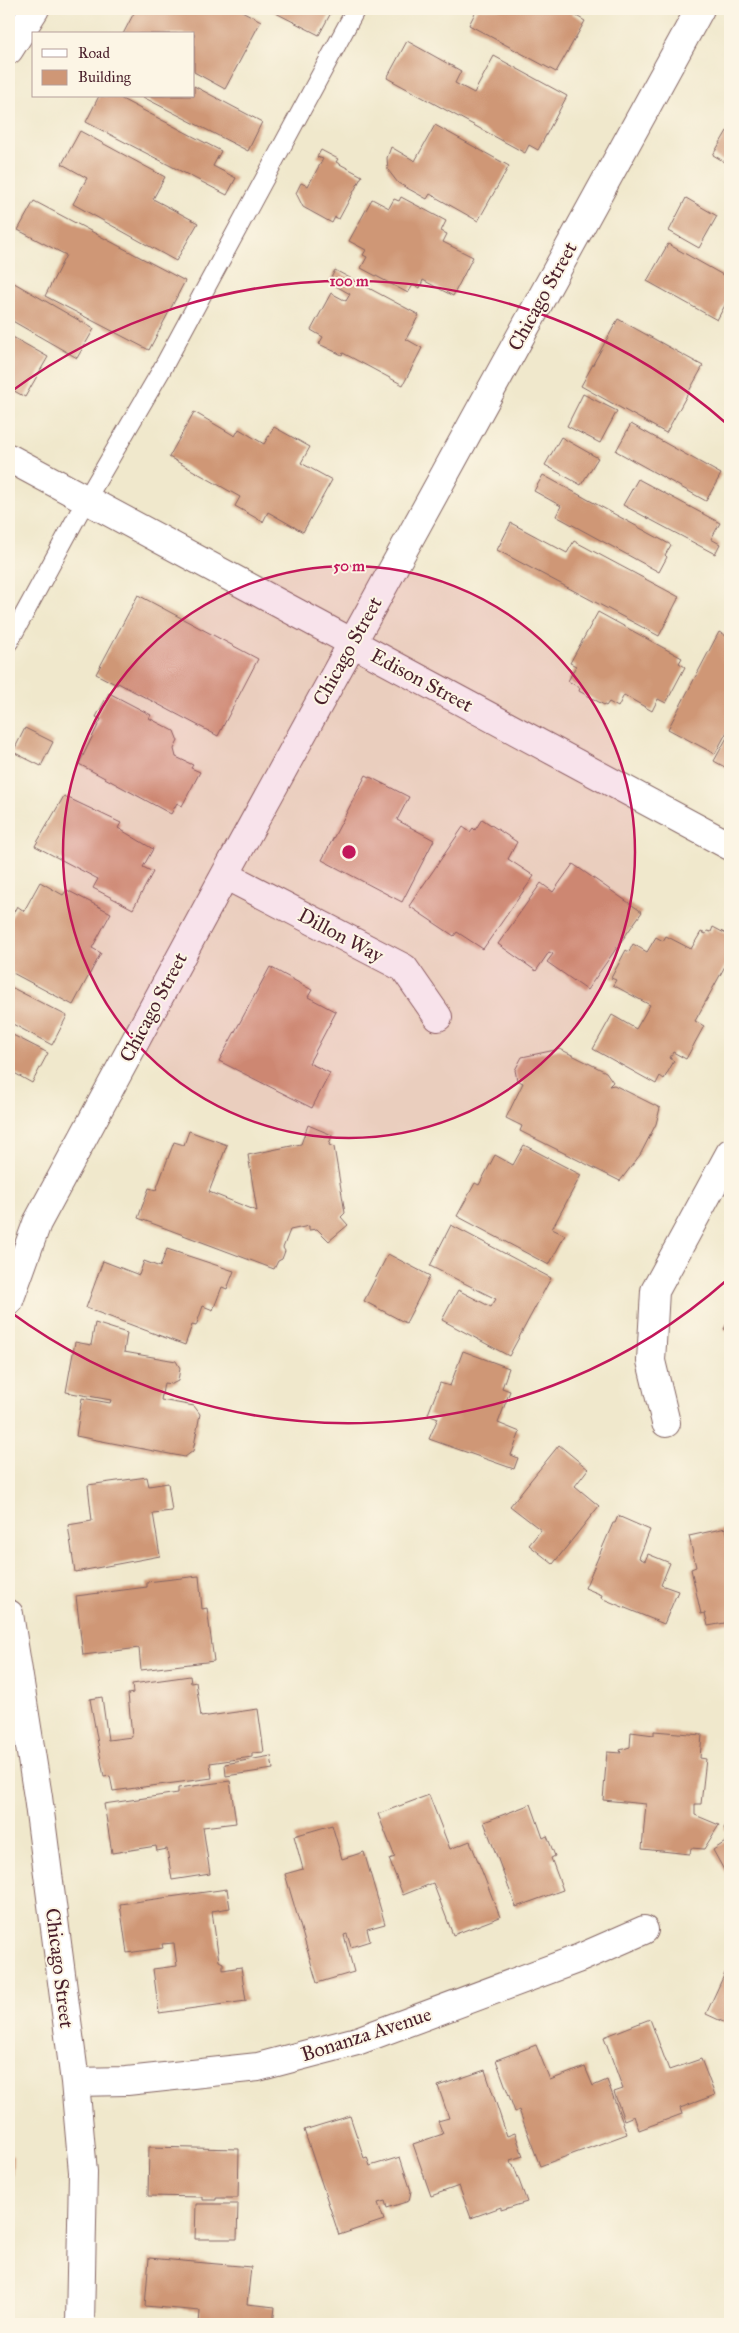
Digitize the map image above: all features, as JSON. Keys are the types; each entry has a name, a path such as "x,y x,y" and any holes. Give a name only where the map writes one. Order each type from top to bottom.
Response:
{"street":[{"path":"9,50 35,9"},
{"name":"Chicago Street","path":"9,1300 37,1223 225,875 700,9"},
{"name":"Edison Street","path":"9,458 730,846"},
{"name":"Dillon Way","path":"225,875 404,968 438,1017"},
{"path":"666,1424 651,1361 655,1291 730,1153"},
{"name":"Chicago Street","path":"9,1614 38,1797 75,2082 83,2172 80,2324"},
{"name":"Bonanza Avenue","path":"75,2082 127,2081 258,2067 357,2040 580,1958 644,1930"}],"lane":[{"path":"9,642 86,500 161,371 356,9"}],"building":[{"path":"136,9 238,9 261,21 225,89 195,73 195,32 124,32"},
{"path":"268,9 333,9 319,35"},
{"path":"477,9 564,9 585,21 556,72 469,25"},
{"path":"407,41 461,71 455,83 474,93 494,56 567,96 538,150 529,145 525,153 387,78"},
{"path":"195,87 262,122 248,151 145,98 195,98"},
{"path":"98,98 120,98 221,151 213,166 236,178 227,195 86,122"},
{"path":"435,125 509,166 478,221 430,194 427,199 398,183 388,170 387,158 391,147 415,161"},
{"path":"80,131 165,177 153,199 198,223 176,261 73,204 87,178 62,164"},
{"path":"727,131 730,132 730,165 713,155"},
{"path":"321,150 338,159 336,162 362,176 339,219 335,217 332,223 303,207 296,193 301,183 308,186 323,159 317,157"},
{"path":"401,197 446,221 441,231 447,234 443,242 473,257 453,296 423,280 420,288 413,285 408,293 361,268 367,257 363,255 366,250 349,241 372,199 389,208 394,199 399,201"},
{"path":"686,198 717,216 699,248 669,231"},
{"path":"34,201 185,281 149,350 45,296 66,255 18,230"},
{"path":"668,244 730,279 730,296 717,320 647,281"},
{"path":"335,270 419,315 406,339 422,348 403,385 343,353 342,355 319,344 323,337 311,330 331,293 346,301 350,294 329,282"},
{"path":"9,280 94,329 77,358 9,319"},
{"path":"618,319 703,366 666,433 581,386"},
{"path":"9,335 48,357 25,397 9,388"},
{"path":"583,394 617,411 600,443 567,426"},
{"path":"194,412 235,436 239,429 264,444 274,427 310,447 301,463 332,480 303,532 268,512 263,522 235,506 240,497 169,457"},
{"path":"631,424 721,474 706,501 616,451"},
{"path":"561,437 598,458 581,485 545,465"},
{"path":"543,475 671,545 659,572 556,516 561,506 534,491"},
{"path":"638,479 720,523 711,539 720,544 715,554 623,505"},
{"path":"511,523 567,553 574,541 679,597 659,636 497,550"},
{"path":"138,595 258,659 218,736 118,683 117,685 96,674"},
{"path":"598,612 682,658 679,663 685,667 666,703 658,699 652,711 624,695 618,707 609,702 606,706 579,691 580,688 568,681 576,666 570,663"},
{"path":"719,632 730,638 730,726 715,754 668,729"},
{"path":"109,693 151,715 149,718 174,731 178,741 174,749 176,757 193,765 191,768 200,772 182,806 177,803 171,814 79,764 101,719 96,717"},
{"path":"25,728 53,742 41,766 13,752"},
{"path":"730,732 730,770 714,761"},
{"path":"366,775 409,797 397,820 434,840 402,902 322,860"},
{"path":"64,796 121,823 118,828 153,849 143,867 153,872 133,909 93,888 98,879 35,846"},
{"path":"482,819 517,842 508,859 534,876 483,949 457,932 454,936 409,906 463,827 470,832 473,828 475,830"},
{"path":"573,864 642,912 587,990 547,962 553,954 549,952 536,971 498,944 541,883 553,892"},
{"path":"40,882 63,895 67,890 111,913 92,948 101,953 73,1005 9,971 9,921 17,906 24,911"},
{"path":"713,927 730,936 730,957 695,1021 704,1026 686,1059 673,1052 670,1058 674,1061 664,1079 660,1076 656,1084 593,1049 612,1015 636,1029 650,1005 613,985 616,980 611,978 626,950 629,952 633,944 647,952 656,937 663,941 666,936 691,949 701,932 706,934 707,931 711,932"},
{"path":"270,967 312,990 308,997 336,1012 309,1063 330,1073 312,1108 219,1061"},
{"path":"9,986 67,1016 52,1045 9,1022"},
{"path":"9,1033 48,1053 32,1083 9,1070"},
{"path":"560,1049 606,1072 613,1082 609,1086 614,1085 660,1108 656,1124 640,1155 620,1181 520,1131 522,1126 506,1118 523,1083 517,1080 515,1070 522,1057"},
{"path":"308,1125 332,1135 329,1145 334,1147 345,1213 341,1217 348,1225 329,1241 317,1229 309,1230 309,1226 290,1230 283,1248 285,1251 282,1259 278,1261 274,1269 138,1218 149,1188 156,1190 174,1142 184,1145 189,1131 227,1145 209,1192 257,1211 248,1155 301,1144"},
{"path":"524,1145 581,1175 552,1229 565,1235 549,1265 457,1216 475,1183 479,1185 495,1155 513,1165"},
{"path":"451,1225 551,1278 509,1356 442,1320 458,1290 491,1307 496,1299 430,1266"},
{"path":"167,1249 234,1271 227,1289 222,1287 213,1310 203,1306 196,1326 192,1325 185,1345 86,1308 103,1261 139,1275 144,1261 160,1267"},
{"path":"388,1254 430,1276 406,1323 364,1301"},
{"path":"730,1318 730,1332 724,1329"},
{"path":"95,1323 127,1333 124,1352 176,1361 180,1368 178,1381 172,1384 164,1383 161,1400 194,1406 200,1414 193,1451 185,1457 76,1436 82,1398 110,1403 111,1400 66,1392 75,1342 91,1345"},
{"path":"463,1351 509,1368 502,1388 510,1391 498,1423 520,1432 511,1455 518,1458 514,1469 429,1439 438,1418 428,1414 440,1383 450,1386"},
{"path":"559,1445 588,1469 575,1486 599,1506 553,1564 529,1545 541,1530 510,1506"},
{"path":"147,1477 149,1486 168,1483 172,1511 153,1513 160,1556 75,1572 68,1525 92,1521 88,1485"},
{"path":"618,1516 650,1530 639,1558 645,1561 648,1554 670,1563 661,1585 678,1591 664,1624 601,1598 602,1595 585,1588 613,1523 615,1523"},
{"path":"726,1528 730,1547 730,1622 708,1626 705,1613 701,1614 691,1569 696,1567 689,1536"},
{"path":"199,1576 202,1609 207,1608 214,1661 141,1670 139,1648 83,1655 76,1596 147,1587 147,1582"},
{"path":"190,1676 191,1683 196,1682 201,1717 258,1709 264,1752 252,1753 252,1757 210,1763 212,1778 113,1791 110,1776 104,1777 90,1699 102,1697 108,1740 132,1737 128,1694 133,1693 132,1684"},
{"path":"654,1731 702,1735 700,1758 706,1759 701,1804 695,1804 695,1815 719,1825 704,1849 691,1848 690,1854 642,1849 646,1804 603,1800 607,1752 621,1753 620,1750 630,1747 631,1732 654,1735"},
{"path":"271,1756 273,1769 226,1776 225,1764"},
{"path":"230,1781 236,1823 203,1827 210,1874 172,1880 167,1849 157,1851 156,1846 112,1853 104,1804 178,1793 178,1788"},
{"path":"429,1795 450,1849 470,1841 500,1917 453,1935 433,1883 403,1895 389,1859 395,1857 378,1814"},
{"path":"531,1804 543,1838 547,1836 555,1856 551,1858 563,1890 516,1907 484,1822"},
{"path":"730,1819 730,1839 724,1828"},
{"path":"332,1825 342,1859 364,1852 385,1924 367,1929 370,1941 351,1947 347,1934 344,1935 354,1972 317,1983 285,1874 303,1869 294,1836"},
{"path":"730,1839 730,1881 713,1850"},
{"path":"227,1889 230,1908 212,1911 219,1961 223,1963 223,1970 241,1967 246,2001 159,2013 153,1969 177,1966 174,1943 162,1944 163,1948 127,1953 120,1904"},
{"path":"726,1971 730,1973 730,2025 706,2014"},
{"path":"650,2019 669,2070 701,2059 715,2095 680,2108 682,2114 639,2130 634,2116 624,2120 614,2092 623,2089 604,2037"},
{"path":"536,2045 550,2080 585,2067 593,2086 607,2080 627,2134 540,2166 519,2110 515,2112 496,2060"},
{"path":"485,2070 507,2136 515,2133 523,2156 510,2160 527,2202 501,2210 501,2207 471,2218 459,2186 431,2196 413,2144 443,2134 438,2121 449,2118 438,2086"},
{"path":"350,2116 364,2158 367,2157 370,2166 400,2157 411,2191 409,2201 387,2208 385,2201 378,2203 384,2220 339,2235 304,2130"},
{"path":"149,2147 239,2149 238,2198 202,2200 202,2197 148,2196"},
{"path":"9,2155 13,2156 10,2238 9,2238"},
{"path":"196,2204 238,2204 237,2239 195,2239"},
{"path":"149,2258 251,2267 247,2304 275,2307 273,2324 199,2324 200,2311 145,2306"}]}
